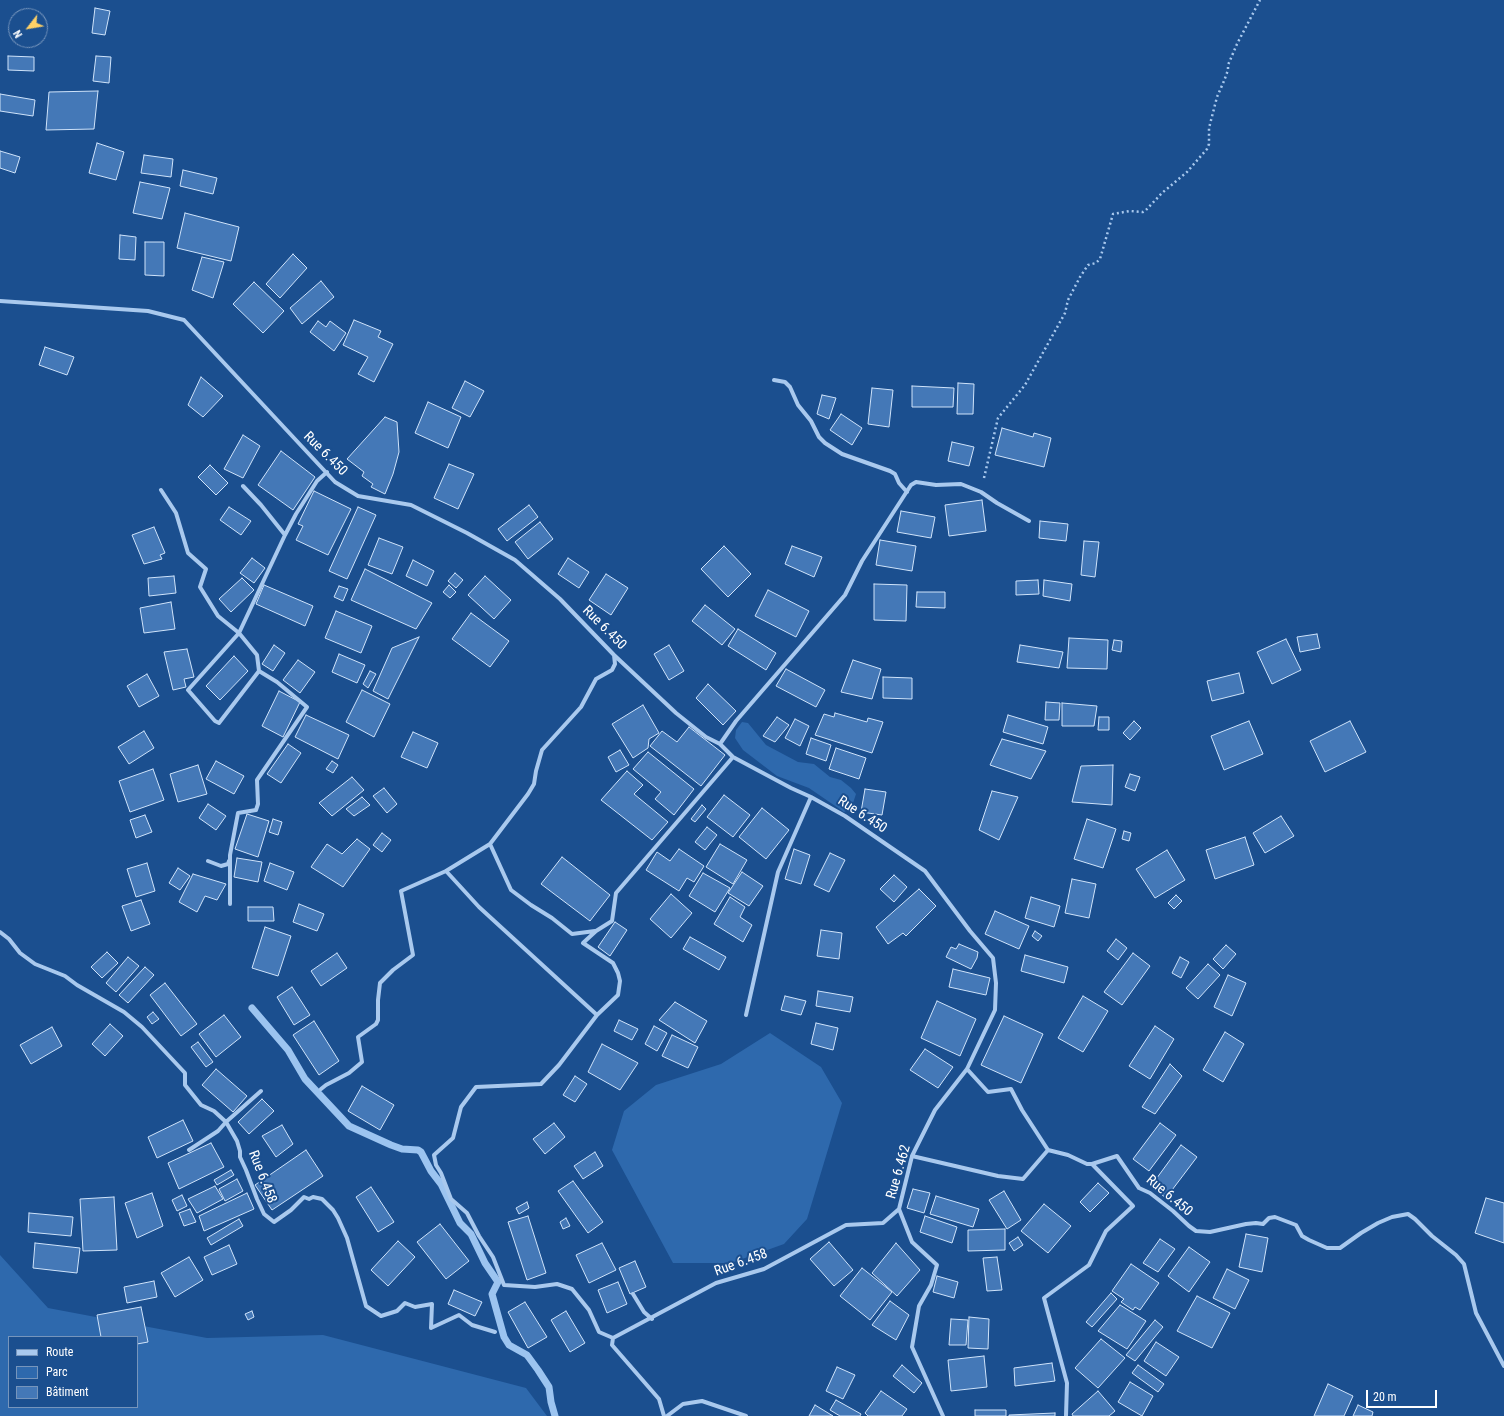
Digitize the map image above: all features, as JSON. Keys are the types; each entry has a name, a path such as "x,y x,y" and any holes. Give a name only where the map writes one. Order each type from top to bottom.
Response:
{"street":[{"name":"Rue 6.450","path":"0,301 148,311 184,320 335,482 358,496 411,505 467,533 515,560 560,599 614,655 676,713 706,737 720,744 733,756 845,816 925,871 970,931 993,958 996,982 995,1010 967,1069"},
{"path":"774,380 785,382 790,387 798,405 811,421 825,444 842,454 890,471 895,474 899,483 906,492"},
{"path":"161,490 176,513 188,553 206,570 200,587 218,616 239,633 257,655 259,671 219,723 215,721 188,690 239,633 296,514 317,480 327,472"},
{"path":"720,744 736,721 845,595 862,561 911,485 916,482 936,485 961,484 981,492 997,504 1029,521"},
{"path":"243,486 261,505 285,535"},
{"path":"321,1089 349,1073 362,1062 358,1037 376,1024 378,1020 380,983 393,970 414,955 401,891 446,871 490,844 534,784 542,750 581,707 596,679 612,670 615,664 614,655"},
{"path":"208,861 221,866 228,864 238,813 256,810 258,804 256,780 307,707 277,682 259,671"},
{"path":"664,1416 659,1399 612,1345 613,1338 599,1332 589,1310 572,1289 557,1284 534,1287 504,1285 493,1257 479,1236 468,1213 451,1199 441,1173 436,1165 434,1155 453,1138 461,1107 476,1087 541,1084 559,1065 597,1014 618,996 620,981 613,963 583,943 596,931 612,920 616,894 733,756"},
{"path":"746,1015 778,872 811,797"},
{"path":"490,844 512,890 572,934 596,931"},
{"path":"230,855 230,904"},
{"path":"446,871 479,907 597,1014"},
{"name":"Rue 6.458","path":"0,932 9,939 20,953 35,964 65,976 77,985 124,1012 142,1027 185,1073 185,1085 201,1105 214,1110 226,1122 237,1141 240,1157 264,1214 274,1222 291,1210 304,1197 309,1199 313,1197 322,1199 333,1210 347,1238 366,1306 381,1316 397,1311 405,1304 415,1307 432,1304 431,1328 459,1315 472,1325 495,1332"},
{"path":"967,1069 988,1092 1010,1089 1048,1150 1068,1155 1087,1164 1092,1164 1133,1206 1106,1231 1089,1265 1044,1298 1066,1383 1066,1416"},
{"name":"Rue 6.462","path":"943,1416 912,1347 919,1306 931,1285 937,1265 912,1242 900,1209 912,1156 935,1110 967,1069"},
{"path":"189,1150 218,1131 261,1091"},
{"path":"912,1156 998,1176 1023,1179 1048,1150"},
{"name":"Rue 6.450","path":"1092,1164 1116,1156 1139,1188 1150,1193 1189,1226 1196,1230 1210,1232 1246,1224 1263,1224 1269,1218 1275,1218 1296,1225 1302,1236 1327,1248 1340,1248 1378,1223 1392,1217 1408,1214 1456,1255 1464,1264 1476,1313 1504,1366"},
{"name":"Rue 6.458","path":"613,1338 652,1319 716,1284 764,1269 846,1225 883,1223 900,1209"},
{"path":"633,1294 644,1312 652,1319"},
{"path":"667,1416 683,1404 702,1401 746,1416"}],"path":[{"path":"981,492 998,418 1025,386 1065,312 1068,300 1080,276 1088,265 1096,263 1100,259 1113,214 1130,211 1143,212 1146,210 1162,193 1187,172 1207,149 1209,144 1209,128 1217,97 1228,70 1228,65 1237,44 1260,0"}],"green space":[{"path":"742,722 748,723 766,745 798,762 814,764 830,777 841,780 856,794 851,809 844,812 809,788 777,776 743,750 735,738 736,730"},
{"path":"770,1033 821,1067 842,1103 807,1219 784,1244 731,1263 673,1263 612,1150 624,1111 656,1085 721,1064"},
{"path":"0,1255 48,1308 207,1338 323,1335 526,1388 547,1416 0,1416"}],"building":[{"path":"95,8 110,11 105,35 92,33"},
{"path":"8,56 34,57 34,71 8,70"},
{"path":"96,56 111,57 109,83 93,81"},
{"path":"98,91 94,129 46,130 49,92"},
{"path":"0,94 35,100 33,116 0,111"},
{"path":"97,143 124,152 116,180 89,173"},
{"path":"0,151 20,157 15,173 0,168"},
{"path":"144,155 173,159 171,177 141,173"},
{"path":"183,170 217,178 213,194 180,186"},
{"path":"140,182 170,188 162,219 133,213"},
{"path":"185,213 239,227 231,261 177,248"},
{"path":"120,235 136,237 135,260 119,259"},
{"path":"145,242 164,242 164,276 145,275"},
{"path":"293,254 307,268 280,298 266,284"},
{"path":"202,257 224,262 213,298 192,290"},
{"path":"321,281 334,297 302,324 290,308"},
{"path":"254,282 284,311 263,333 233,304"},
{"path":"354,320 381,331 378,337 393,344 374,382 358,374 368,357 343,345"},
{"path":"318,321 326,327 330,321 346,333 334,351 310,332"},
{"path":"45,347 74,357 67,375 39,365"},
{"path":"201,377 223,396 203,417 188,405"},
{"path":"465,381 484,391 470,417 452,408"},
{"path":"958,383 974,384 973,414 957,414"},
{"path":"912,386 954,388 953,407 912,407"},
{"path":"872,388 893,390 889,427 868,424"},
{"path":"822,395 836,398 829,419 817,414"},
{"path":"428,402 461,417 448,448 415,433"},
{"path":"841,414 862,428 852,445 830,430"},
{"path":"385,417 397,422 399,452 393,474 385,494 371,487 373,484 362,476 364,472 347,459"},
{"path":"1002,428 1033,437 1034,433 1051,438 1044,467 995,455"},
{"path":"243,435 260,446 243,478 224,469"},
{"path":"952,442 974,447 969,466 948,461"},
{"path":"281,451 315,477 293,510 258,485"},
{"path":"449,464 474,474 458,509 434,498"},
{"path":"210,465 228,483 216,495 198,477"},
{"path":"314,491 351,509 328,555 296,540 303,526 298,524"},
{"path":"982,500 986,531 949,536 945,505"},
{"path":"529,505 538,517 507,541 498,529"},
{"path":"229,507 251,521 241,535 220,520"},
{"path":"358,507 376,515 347,579 329,571"},
{"path":"901,511 935,517 931,538 897,532"},
{"path":"1040,521 1068,524 1066,541 1039,538"},
{"path":"540,522 553,539 528,559 515,542"},
{"path":"154,527 165,553 160,555 162,559 144,564 132,535"},
{"path":"379,538 403,547 392,574 368,565"},
{"path":"880,540 916,546 912,571 876,565"},
{"path":"1084,541 1099,542 1095,577 1081,575"},
{"path":"724,546 751,574 728,597 701,569"},
{"path":"792,546 822,557 814,577 785,564"},
{"path":"252,558 265,568 254,583 240,573"},
{"path":"568,558 589,572 579,588 558,574"},
{"path":"413,560 434,571 427,586 406,576"},
{"path":"365,569 432,603 416,629 351,600"},
{"path":"455,573 463,580 456,588 448,581"},
{"path":"606,574 628,588 611,615 589,600"},
{"path":"174,576 176,593 149,596 148,578"},
{"path":"485,576 511,600 494,619 468,595"},
{"path":"242,578 254,590 231,612 219,599"},
{"path":"1038,580 1039,594 1016,595 1016,581"},
{"path":"1044,580 1072,584 1070,601 1043,596"},
{"path":"874,584 907,585 906,621 874,620"},
{"path":"264,585 313,606 305,626 256,604"},
{"path":"449,585 456,592 450,598 443,592"},
{"path":"339,586 348,589 343,601 334,597"},
{"path":"768,590 809,611 796,637 755,616"},
{"path":"917,592 945,592 945,608 916,607"},
{"path":"171,602 175,629 144,633 140,608"},
{"path":"705,605 735,629 722,645 692,621"},
{"path":"336,611 372,626 361,653 325,638"},
{"path":"471,613 509,641 490,667 452,639"},
{"path":"738,629 776,653 766,670 728,646"},
{"path":"1317,634 1320,648 1300,652 1297,637"},
{"path":"419,637 388,699 373,691 392,648"},
{"path":"1069,638 1108,640 1107,669 1067,668"},
{"path":"1286,639 1301,670 1272,684 1257,652"},
{"path":"1114,640 1122,641 1121,652 1112,650"},
{"path":"274,645 285,653 273,671 262,664"},
{"path":"669,645 684,671 669,680 654,654"},
{"path":"1020,645 1063,652 1059,668 1017,662"},
{"path":"187,649 194,677 184,679 186,687 173,690 164,652"},
{"path":"339,654 365,665 357,683 332,672"},
{"path":"234,656 248,671 220,700 206,686"},
{"path":"298,660 315,672 300,693 283,680"},
{"path":"853,660 881,669 872,699 841,692"},
{"path":"786,669 825,690 816,707 776,686"},
{"path":"370,671 376,674 368,688 363,684"},
{"path":"1239,673 1244,693 1212,701 1207,681"},
{"path":"147,674 159,696 139,707 127,686"},
{"path":"883,677 912,678 912,699 883,698"},
{"path":"708,684 736,711 723,725 696,698"},
{"path":"362,690 390,704 374,737 346,722"},
{"path":"279,691 300,702 283,737 262,726"},
{"path":"1046,702 1060,703 1059,720 1045,720"},
{"path":"1062,703 1097,706 1094,726 1062,726"},
{"path":"643,705 659,733 649,739 648,748 633,758 612,724"},
{"path":"835,713 867,722 868,718 883,722 872,753 815,735 824,714 834,717"},
{"path":"306,715 349,735 338,759 295,737"},
{"path":"1008,715 1048,727 1043,744 1003,732"},
{"path":"777,717 789,725 775,742 763,736"},
{"path":"1099,717 1109,717 1109,730 1098,730"},
{"path":"795,719 809,726 800,746 785,738"},
{"path":"1134,721 1141,728 1130,740 1123,733"},
{"path":"1249,721 1263,754 1224,770 1211,736"},
{"path":"1350,721 1366,752 1325,772 1310,741"},
{"path":"689,727 725,755 701,786 650,746 662,731 677,742"},
{"path":"144,731 154,748 129,764 118,747"},
{"path":"413,732 438,743 427,768 401,757"},
{"path":"811,738 831,745 826,761 806,754"},
{"path":"1002,739 1046,751 1031,779 990,765"},
{"path":"288,744 301,753 281,783 267,774"},
{"path":"836,748 866,758 859,779 829,769"},
{"path":"620,750 629,765 616,772 608,757"},
{"path":"648,752 694,789 674,815 655,799 661,792 633,769"},
{"path":"216,761 244,776 234,794 206,779"},
{"path":"332,761 338,765 333,773 326,769"},
{"path":"198,765 207,794 178,802 170,774"},
{"path":"1113,765 1112,805 1072,802 1081,766"},
{"path":"153,769 164,800 130,812 119,781"},
{"path":"627,771 643,785 634,794 668,822 652,840 601,800"},
{"path":"1130,774 1140,777 1135,791 1125,787"},
{"path":"352,777 364,790 332,816 319,803"},
{"path":"384,788 397,804 387,813 373,796"},
{"path":"865,789 886,792 882,815 861,812"},
{"path":"992,791 1018,797 999,840 979,830"},
{"path":"724,795 750,815 733,837 707,817"},
{"path":"362,797 370,805 354,816 346,809"},
{"path":"208,804 226,816 216,830 199,818"},
{"path":"702,805 706,809 695,822 691,819"},
{"path":"762,808 789,830 766,859 739,837"},
{"path":"247,814 269,821 258,857 235,849"},
{"path":"145,815 152,832 136,838 130,820"},
{"path":"1281,816 1294,836 1265,853 1253,833"},
{"path":"273,819 282,822 278,835 269,832"},
{"path":"1087,819 1116,829 1103,868 1074,859"},
{"path":"707,827 717,835 705,850 695,842"},
{"path":"1124,831 1131,833 1129,841 1122,839"},
{"path":"382,833 391,840 382,852 373,845"},
{"path":"1245,837 1254,865 1215,879 1206,850"},
{"path":"357,839 370,849 343,887 311,867 327,844 342,854"},
{"path":"720,844 747,860 733,884 706,867"},
{"path":"679,849 704,866 694,882 687,878 679,891 646,870 657,852 670,861"},
{"path":"794,849 810,855 801,884 785,879"},
{"path":"1167,850 1185,880 1155,898 1136,869"},
{"path":"830,853 845,860 829,892 814,885"},
{"path":"562,857 610,895 590,921 541,884"},
{"path":"237,858 262,862 258,882 234,877"},
{"path":"147,863 155,891 136,897 127,869"},
{"path":"270,863 294,872 287,890 264,881"},
{"path":"178,868 190,876 180,890 169,883"},
{"path":"742,872 763,886 749,906 728,893"},
{"path":"703,873 730,888 715,912 689,896"},
{"path":"193,874 226,884 217,900 205,896 197,912 179,902"},
{"path":"894,875 907,887 894,902 880,889"},
{"path":"1072,879 1096,884 1089,918 1065,913"},
{"path":"919,889 936,906 906,936 903,933 888,944 876,927"},
{"path":"671,894 692,913 671,938 650,919"},
{"path":"1176,895 1182,901 1174,909 1168,903"},
{"path":"730,897 745,907 740,917 752,925 743,942 714,924"},
{"path":"1031,897 1060,906 1054,927 1025,918"},
{"path":"141,900 150,924 131,931 122,906"},
{"path":"299,904 324,914 317,931 293,922"},
{"path":"248,907 273,907 274,921 248,921"},
{"path":"995,911 1029,926 1019,949 985,934"},
{"path":"615,922 627,930 610,956 598,947"},
{"path":"265,927 291,936 278,976 252,968"},
{"path":"821,930 842,933 839,959 817,956"},
{"path":"1035,931 1042,936 1038,941 1032,936"},
{"path":"690,937 726,957 719,970 683,949"},
{"path":"1116,939 1127,948 1118,960 1107,951"},
{"path":"959,944 978,952 977,958 971,969 946,957 951,947 956,949"},
{"path":"1226,945 1236,954 1223,969 1213,959"},
{"path":"107,952 118,963 102,978 91,967"},
{"path":"337,953 347,968 321,986 311,971"},
{"path":"1133,953 1150,966 1122,1005 1104,992"},
{"path":"1025,955 1068,967 1064,983 1021,971"},
{"path":"128,957 139,966 116,992 106,983"},
{"path":"1180,957 1189,962 1181,978 1172,973"},
{"path":"1208,964 1220,975 1198,999 1186,988"},
{"path":"145,967 154,975 128,1003 119,995"},
{"path":"953,969 990,978 986,995 949,987"},
{"path":"1228,975 1246,983 1232,1016 1214,1007"},
{"path":"165,983 197,1024 181,1036 150,995"},
{"path":"292,987 310,1015 294,1025 277,997"},
{"path":"818,991 853,997 850,1012 816,1006"},
{"path":"785,996 806,1001 801,1015 781,1010"},
{"path":"1083,996 1108,1011 1083,1052 1058,1038"},
{"path":"937,1001 976,1019 960,1056 921,1038"},
{"path":"675,1002 707,1021 695,1043 659,1020"},
{"path":"153,1012 159,1019 152,1024 147,1017"},
{"path":"224,1015 241,1037 216,1057 199,1034"},
{"path":"1004,1016 1043,1034 1021,1083 981,1065"},
{"path":"619,1020 638,1029 632,1040 614,1031"},
{"path":"314,1021 339,1061 319,1075 293,1035"},
{"path":"816,1023 838,1028 833,1050 811,1044"},
{"path":"110,1024 123,1036 105,1056 92,1044"},
{"path":"654,1026 667,1033 657,1051 645,1044"},
{"path":"1155,1026 1174,1039 1150,1079 1129,1066"},
{"path":"52,1027 62,1046 31,1064 20,1045"},
{"path":"1225,1032 1244,1044 1223,1082 1203,1070"},
{"path":"672,1035 698,1047 688,1068 662,1056"},
{"path":"198,1042 213,1062 206,1067 191,1047"},
{"path":"602,1044 638,1063 620,1090 588,1072"},
{"path":"925,1049 953,1067 938,1088 910,1070"},
{"path":"1170,1064 1182,1076 1155,1114 1142,1107"},
{"path":"216,1069 247,1096 233,1112 202,1085"},
{"path":"575,1076 587,1084 575,1102 563,1095"},
{"path":"362,1086 394,1105 380,1130 348,1111"},
{"path":"262,1099 274,1111 249,1134 238,1122"},
{"path":"183,1120 193,1141 157,1158 148,1137"},
{"path":"554,1123 565,1137 545,1154 533,1139"},
{"path":"1160,1123 1176,1135 1149,1171 1133,1159"},
{"path":"282,1125 293,1144 276,1157 262,1136"},
{"path":"211,1143 224,1167 179,1189 168,1163"},
{"path":"1181,1145 1197,1157 1166,1198 1151,1186"},
{"path":"306,1150 323,1176 272,1210 255,1185"},
{"path":"595,1152 603,1166 583,1179 574,1166"},
{"path":"231,1170 234,1175 217,1185 214,1180"},
{"path":"237,1179 243,1191 225,1201 219,1189"},
{"path":"573,1181 603,1222 588,1233 558,1191"},
{"path":"1098,1183 1109,1193 1090,1212 1080,1202"},
{"path":"215,1186 223,1199 197,1213 188,1199"},
{"path":"371,1187 394,1222 378,1232 356,1197"},
{"path":"913,1189 930,1193 924,1213 907,1208"},
{"path":"1004,1191 1021,1220 1007,1229 989,1200"},
{"path":"152,1193 163,1226 137,1238 125,1203"},
{"path":"247,1193 254,1209 204,1231 199,1216"},
{"path":"182,1195 187,1206 177,1211 172,1200"},
{"path":"936,1196 979,1209 973,1227 930,1214"},
{"path":"114,1197 117,1250 83,1251 80,1199"},
{"path":"1486,1198 1504,1203 1504,1243 1475,1233"},
{"path":"527,1202 529,1208 519,1214 516,1208"},
{"path":"1044,1204 1071,1226 1048,1253 1021,1231"},
{"path":"190,1209 196,1222 184,1226 179,1213"},
{"path":"29,1213 73,1217 71,1236 28,1232"},
{"path":"528,1216 546,1273 527,1280 508,1222"},
{"path":"925,1216 957,1227 952,1243 920,1232"},
{"path":"566,1218 570,1226 563,1229 560,1222"},
{"path":"239,1219 243,1226 211,1245 207,1238"},
{"path":"440,1224 469,1261 446,1279 417,1242"},
{"path":"1005,1229 1005,1250 968,1251 968,1230"},
{"path":"1246,1234 1268,1238 1262,1272 1239,1267"},
{"path":"1018,1237 1023,1245 1014,1251 1009,1243"},
{"path":"1160,1239 1175,1249 1158,1272 1143,1263"},
{"path":"398,1241 415,1257 388,1286 371,1270"},
{"path":"829,1242 853,1270 834,1286 810,1259"},
{"path":"35,1243 80,1248 77,1273 33,1268"},
{"path":"602,1243 616,1270 589,1283 576,1255"},
{"path":"896,1243 920,1270 897,1296 872,1273"},
{"path":"229,1245 237,1264 212,1275 204,1257"},
{"path":"1189,1247 1210,1262 1189,1292 1168,1276"},
{"path":"189,1257 203,1280 175,1297 161,1273"},
{"path":"997,1257 1002,1290 987,1291 983,1258"},
{"path":"635,1261 646,1287 630,1294 619,1268"},
{"path":"1131,1264 1159,1283 1140,1310 1135,1307 1133,1310 1121,1302 1124,1299 1112,1291"},
{"path":"862,1268 892,1292 870,1320 840,1296"},
{"path":"1227,1269 1249,1280 1235,1309 1213,1298"},
{"path":"937,1276 958,1282 954,1298 933,1292"},
{"path":"154,1281 157,1297 127,1303 124,1287"},
{"path":"618,1282 627,1304 607,1313 598,1290"},
{"path":"454,1290 482,1302 475,1316 448,1304"},
{"path":"1111,1293 1117,1299 1092,1327 1086,1322"},
{"path":"1197,1296 1230,1313 1212,1348 1177,1331"},
{"path":"890,1301 909,1315 896,1340 872,1325"},
{"path":"525,1302 547,1337 528,1348 508,1312"},
{"path":"1120,1305 1146,1321 1127,1349 1098,1331"},
{"path":"141,1307 148,1342 138,1344 138,1336 101,1336 97,1315"},
{"path":"252,1311 254,1317 248,1320 245,1314"},
{"path":"566,1311 585,1343 570,1352 551,1320"},
{"path":"969,1317 989,1319 988,1349 968,1348"},
{"path":"951,1319 968,1320 966,1345 949,1345"},
{"path":"1155,1320 1163,1327 1135,1361 1126,1355"},
{"path":"1101,1339 1125,1358 1098,1388 1075,1368"},
{"path":"1156,1342 1179,1357 1166,1376 1144,1361"},
{"path":"984,1356 987,1387 951,1391 948,1360"},
{"path":"1052,1363 1055,1381 1015,1386 1014,1368"},
{"path":"902,1365 922,1383 914,1393 893,1376"},
{"path":"1138,1365 1164,1384 1158,1392 1132,1373"},
{"path":"837,1367 855,1375 843,1399 826,1391"},
{"path":"1130,1382 1153,1396 1142,1416 1118,1402"},
{"path":"1328,1384 1353,1396 1344,1416 1314,1416"},
{"path":"881,1391 907,1409 902,1416 868,1416 865,1413"},
{"path":"1098,1391 1115,1411 1109,1416 1073,1416 1072,1414"},
{"path":"836,1400 861,1414 860,1416 840,1416 830,1410"},
{"path":"815,1405 833,1416 809,1416"},
{"path":"1358,1405 1373,1412 1372,1416 1353,1416"},
{"path":"975,1410 1006,1410 1006,1416 975,1416"},
{"path":"1055,1413 1055,1416 1009,1416 1009,1415"}],"waterway":[{"path":"252,1008 288,1050 305,1079 349,1126 402,1149 418,1150 421,1152 431,1171 441,1184 460,1223 471,1234 485,1263 498,1282 492,1294 504,1337 509,1345 527,1355 549,1387 555,1416"}]}
